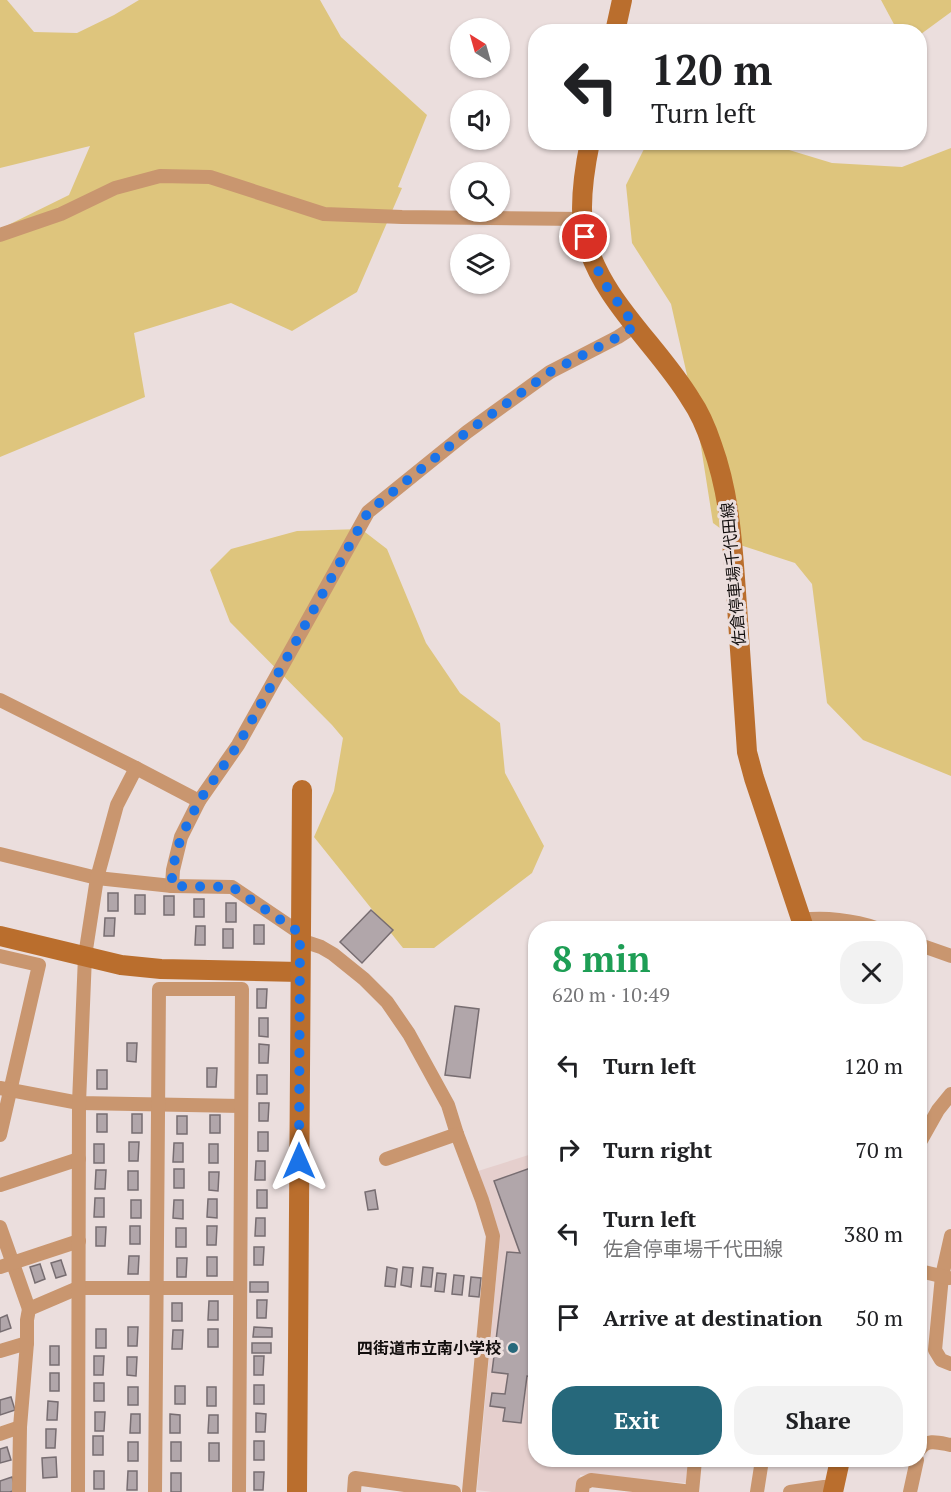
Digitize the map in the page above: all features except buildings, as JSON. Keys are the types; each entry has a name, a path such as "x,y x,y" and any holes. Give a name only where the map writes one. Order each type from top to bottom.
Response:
{"street":[{"path":"617,24 622,0"},
{"name":"佐倉停車場千代田線","path":"588,150 585,165 582,219 585,237 594,263 608,289 692,401 712,445 725,488 732,537 747,752 802,921"},
{"path":"0,235 61,213 115,188 160,176 210,177 324,214 582,219"},
{"path":"172,886 172,870 181,837 199,801 238,745 368,512 467,432 550,372 635,326"},
{"path":"0,700 199,801"},
{"path":"78,1492 79,1103 85,956 97,878 117,805 136,768"},
{"path":"297,1492 302,790"},
{"path":"0,854 97,878 172,886 232,887 300,937 333,954 364,979 387,1002 409,1034 448,1105 483,1200 493,1236 469,1492"},
{"path":"808,921 812,918 847,921"},
{"path":"0,936 121,964 161,969 300,972"},
{"path":"927,947 951,956"},
{"path":"0,956 39,965 5,1089 0,1136"},
{"path":"154,1492 159,989 242,989 239,1492"},
{"path":"5,1089 79,1103 242,1106"},
{"path":"927,1130 938,1110 951,1094"},
{"path":"386,1159 457,1134"},
{"path":"0,1185 79,1159"},
{"path":"0,1227 6,1265 29,1309 20,1428 19,1492"},
{"path":"951,1236 935,1350 941,1360 951,1364"},
{"path":"6,1265 78,1241"},
{"path":"927,1273 946,1277"},
{"path":"29,1309 78,1288 240,1288"},
{"path":"0,1351 27,1343"},
{"path":"0,1434 20,1428"},
{"path":"927,1443 951,1445"},
{"path":"582,1492 583,1485 591,1480 692,1492 694,1467"},
{"path":"758,1492 761,1467"},
{"path":"790,1492 824,1488 834,1490 839,1467"},
{"path":"910,1492 915,1467"},
{"path":"354,1492 355,1478 454,1492"}],"shaded area":[{"path":"0,0 7,0 34,32 77,33 139,0 320,0 341,37 427,115 398,187 402,188 357,292 292,331 231,303 134,333 145,397 0,457 0,229 69,195 90,146 0,168"},
{"path":"881,0 951,0 951,12 927,30 927,24 894,24"},
{"path":"951,148 951,776 863,740 827,703 812,584 795,563 737,544 732,537 713,523 696,415 671,304 632,243 626,185 644,150 789,150 832,163 902,167"},
{"path":"361,529 387,549 426,643 460,693 500,723 505,773 544,846 532,873 434,948 403,948 314,837 334,791 343,738 230,622 210,570 231,549 297,531"},
{"name":"四街道市立南小学校","path":"528,1155 528,1467 687,1467 686,1483 580,1475 578,1492 477,1490 500,1236 478,1171"}],"place":[{"name":"四街道市立南小学校","path":"513,1348"}],"route":[{"path":"299,1161 300,933 232,887 172,886 172,870 181,837 199,801 238,745 368,512 467,432 550,372 635,326 608,289 594,263 585,237"}]}
